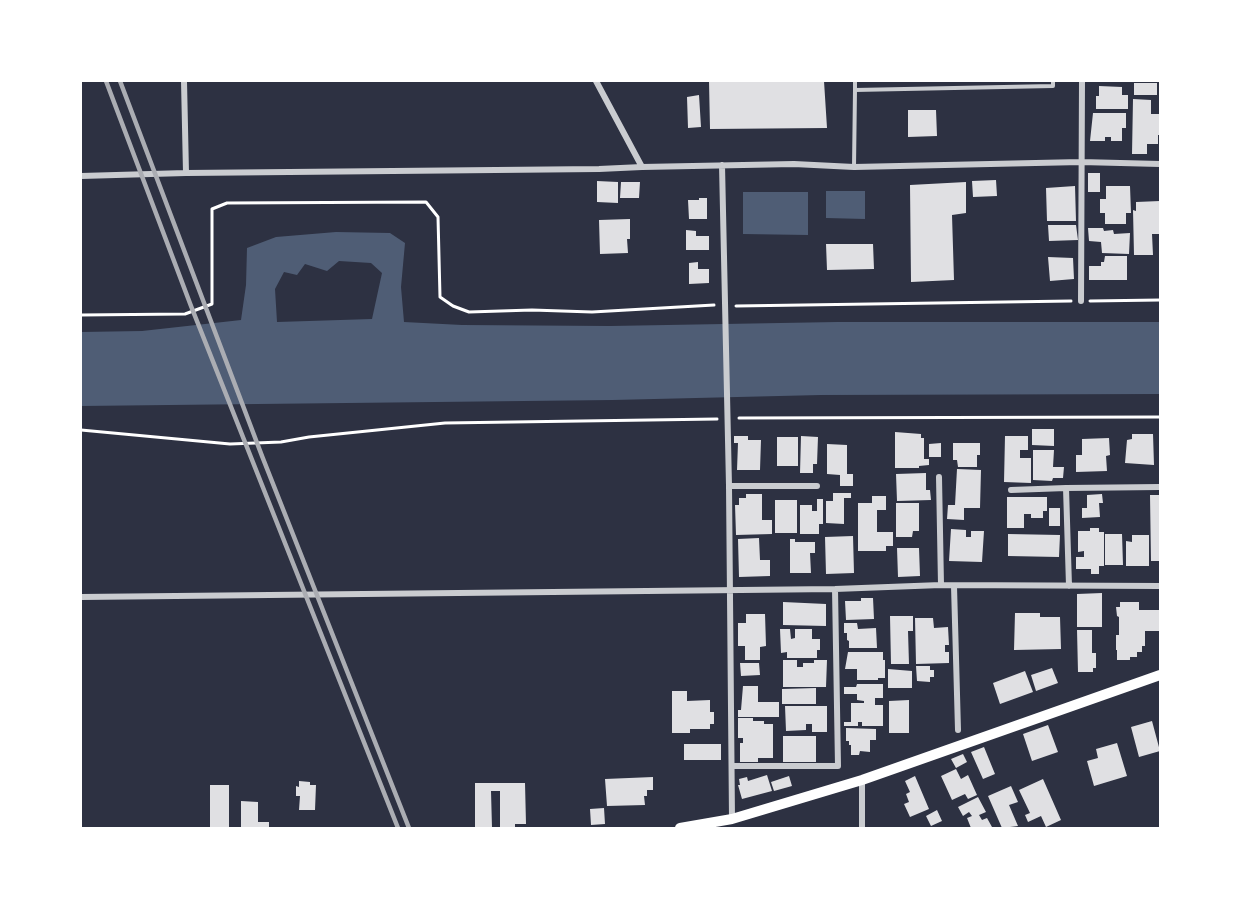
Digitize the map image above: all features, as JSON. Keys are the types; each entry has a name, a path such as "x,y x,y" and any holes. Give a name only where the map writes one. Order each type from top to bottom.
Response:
{"main road":[{"path":"680,828 732,819 862,780 1160,675"}],"street":[{"path":"184,81 186,173"},
{"path":"596,81 642,167"},
{"path":"1081,301 1082,81"},
{"path":"81,176 794,164 854,167 1082,162 1160,164"},
{"path":"722,165 729,486 732,819"},
{"path":"939,477 941,585"},
{"path":"729,486 817,486"},
{"path":"1011,490 1160,487"},
{"path":"1066,488 1069,586"},
{"path":"81,597 835,589 941,585 1160,586"},
{"path":"954,586 958,729"},
{"path":"732,766 838,766 835,589"},
{"path":"862,780 862,828"}],"lane":[{"path":"854,167 855,81"},
{"path":"855,90 1053,86 1053,81"}],"path":[{"path":"81,315 185,314 212,304 212,209 227,203 426,202 438,217 440,297 453,306 470,312 532,310 592,312 724,305 1160,300"},
{"path":"81,430 230,444 281,442 445,423 727,418 1160,417"}],"water":[{"path":"826,191 865,191 865,219 826,218"},
{"path":"743,192 808,192 808,235 743,234"},
{"path":"336,232 390,233 405,243 401,287 404,322 462,325 610,326 837,322 1160,322 1160,394 821,395 613,400 81,406 81,332 142,331 241,320 246,285 247,248 276,237","holes":["339,261 371,263 382,273 372,319 277,322 275,289 284,272 297,275 305,264 327,271"]}],"building":[{"path":"709,81 824,81 827,128 710,129"},
{"path":"1134,83 1157,83 1157,95 1134,95"},
{"path":"1099,86 1122,87 1122,95 1128,95 1128,109 1096,109"},
{"path":"699,95 701,127 688,128 687,97"},
{"path":"1133,99 1151,100 1151,114 1160,114 1158,144 1147,144 1147,154 1132,154"},
{"path":"908,110 936,110 937,136 908,137"},
{"path":"1093,113 1126,113 1126,128 1122,128 1122,141 1111,141 1111,137 1105,137 1105,141 1090,141"},
{"path":"1088,173 1100,173 1100,192 1088,192"},
{"path":"996,180 997,196 973,197 972,181"},
{"path":"597,181 618,182 618,203 597,202"},
{"path":"621,182 640,182 639,198 620,198"},
{"path":"966,182 966,213 952,215 954,280 911,282 910,185"},
{"path":"1075,186 1076,221 1047,221 1046,188"},
{"path":"1106,186 1130,186 1131,213 1126,213 1126,224 1105,224 1105,213 1100,213 1100,199 1106,199"},
{"path":"699,198 707,198 707,219 689,219 688,200 699,200"},
{"path":"1160,201 1160,234 1152,234 1153,255 1134,255 1133,210 1136,211 1136,202"},
{"path":"630,219 630,239 627,239 628,253 600,254 599,220"},
{"path":"1048,225 1076,225 1078,240 1049,241"},
{"path":"1088,228 1113,230 1114,234 1130,233 1129,254 1102,253 1101,242 1089,241"},
{"path":"686,230 696,231 696,236 709,236 709,250 686,250"},
{"path":"826,244 873,244 874,269 827,270"},
{"path":"1105,256 1127,256 1127,280 1089,280 1089,266 1101,266"},
{"path":"1048,257 1073,258 1074,279 1050,281"},
{"path":"698,262 698,269 709,269 709,283 689,284 689,263"},
{"path":"1032,429 1054,429 1054,446 1032,445"},
{"path":"895,432 921,434 921,438 924,438 924,459 929,459 929,465 919,466 919,468 895,468"},
{"path":"1132,434 1153,434 1154,465 1125,463 1127,440 1132,439"},
{"path":"734,436 748,436 748,440 761,440 760,470 737,470 738,443 734,443"},
{"path":"801,436 818,437 817,464 813,464 813,473 800,473"},
{"path":"1005,436 1028,436 1028,450 1020,450 1020,458 1031,458 1031,483 1004,482"},
{"path":"777,437 798,437 798,466 777,466"},
{"path":"1109,438 1110,455 1106,456 1107,471 1076,472 1076,455 1082,455 1082,439"},
{"path":"941,443 941,457 929,457 929,444"},
{"path":"953,443 980,443 977,467 958,467 957,460 953,460"},
{"path":"827,444 847,445 847,474 853,474 853,486 840,486 840,475 827,474"},
{"path":"1033,450 1054,450 1053,467 1064,467 1063,478 1053,478 1052,481 1033,480"},
{"path":"957,469 981,470 980,508 964,508 964,520 947,519 948,505 955,505"},
{"path":"926,473 926,490 930,490 931,500 897,501 896,474"},
{"path":"833,493 851,493 851,498 844,498 844,524 826,523 826,501 833,501"},
{"path":"746,494 762,494 762,520 772,520 772,534 736,535 735,505 739,505 739,498 746,498"},
{"path":"1102,494 1103,503 1099,503 1100,517 1082,518 1082,508 1087,508 1087,495"},
{"path":"1150,495 1160,495 1160,561 1151,561"},
{"path":"872,496 886,496 886,510 877,510 877,532 893,532 893,546 886,546 886,551 858,551 858,503 872,503"},
{"path":"1007,497 1047,497 1047,511 1043,511 1043,518 1031,518 1031,514 1024,514 1024,528 1007,528"},
{"path":"817,499 823,499 823,524 819,524 819,534 800,534 800,505 812,505 812,511 817,511"},
{"path":"775,500 797,500 797,533 775,533"},
{"path":"896,503 919,503 919,531 913,531 912,537 896,537"},
{"path":"1049,508 1060,508 1060,526 1049,526"},
{"path":"1090,528 1099,528 1099,532 1104,532 1104,566 1099,566 1099,574 1091,574 1091,569 1076,569 1076,557 1084,557 1084,551 1078,552 1078,531 1090,531"},
{"path":"951,529 966,530 966,537 971,537 971,531 984,531 982,562 949,561"},
{"path":"1008,534 1060,535 1059,557 1008,556"},
{"path":"1105,534 1122,534 1123,565 1105,565"},
{"path":"1132,535 1149,535 1149,566 1126,566 1126,541 1132,542"},
{"path":"853,536 854,573 826,574 825,537"},
{"path":"759,538 760,560 770,560 770,576 739,577 738,539"},
{"path":"790,539 795,539 795,542 815,542 815,553 810,553 811,573 790,573"},
{"path":"897,548 919,548 920,576 898,577"},
{"path":"1102,593 1102,627 1077,627 1077,594"},
{"path":"861,598 873,598 874,619 846,620 845,601 861,601"},
{"path":"783,602 826,604 826,626 783,625"},
{"path":"1120,602 1139,602 1139,610 1160,610 1160,631 1145,631 1145,646 1142,646 1142,652 1137,652 1137,657 1130,657 1130,660 1117,660 1116,635 1119,635 1119,617 1116,607 1120,607"},
{"path":"1015,613 1040,613 1040,617 1060,617 1061,649 1014,650"},
{"path":"746,614 765,614 766,646 760,647 760,660 745,660 745,646 738,646 738,623 746,623"},
{"path":"890,616 913,616 913,631 908,631 909,664 891,664"},
{"path":"915,618 933,618 934,628 948,627 949,645 945,645 945,652 949,652 949,663 916,664"},
{"path":"844,623 857,623 858,629 876,628 877,648 849,648 847,633 844,633"},
{"path":"780,629 790,629 791,639 795,638 795,629 812,629 812,639 820,639 817,658 787,658 787,652 781,653"},
{"path":"1077,630 1092,630 1092,653 1096,653 1096,668 1093,668 1093,672 1078,672"},
{"path":"848,652 883,652 885,678 857,680 857,669 845,669"},
{"path":"783,660 797,660 797,667 803,667 803,663 827,660 826,687 783,687"},
{"path":"740,663 759,663 760,675 741,676"},
{"path":"916,666 930,666 930,670 934,670 934,677 930,677 930,682 917,681"},
{"path":"1052,668 1058,683 1036,691 1031,675"},
{"path":"888,669 912,671 912,688 888,688"},
{"path":"1025,671 1033,692 1000,704 993,683"},
{"path":"857,684 883,684 883,698 875,698 875,705 883,705 883,726 862,726 862,722 858,722 858,726 844,726 844,722 851,722 851,703 864,703 864,701 857,700 857,694 844,694 844,687 856,687"},
{"path":"743,686 758,686 758,702 779,702 779,717 738,717 738,710 741,710"},
{"path":"816,688 816,704 782,704 782,689"},
{"path":"672,691 687,691 687,701 710,700 710,712 714,712 714,724 710,724 710,729 690,729 690,733 672,733"},
{"path":"909,700 909,733 889,733 889,701"},
{"path":"785,706 827,706 827,732 812,732 812,724 806,724 806,730 786,731"},
{"path":"738,718 753,718 753,721 773,724 773,758 758,758 758,762 740,762 740,743 743,743 743,738 738,738"},
{"path":"1152,721 1160,751 1139,757 1131,727"},
{"path":"1048,725 1058,752 1032,761 1023,734"},
{"path":"846,728 876,729 876,740 870,740 870,752 860,751 859,755 851,755 851,745 849,741 846,741"},
{"path":"783,736 816,736 816,762 783,762"},
{"path":"1117,743 1127,776 1094,786 1087,761 1098,758 1096,749"},
{"path":"684,744 721,744 721,760 684,760"},
{"path":"984,747 995,774 983,779 971,752"},
{"path":"963,754 967,762 956,768 951,759"},
{"path":"956,769 961,779 968,775 977,795 968,799 965,794 952,800 941,776"},
{"path":"767,775 772,791 742,799 738,785 740,785 739,779 747,777 748,781"},
{"path":"789,776 792,786 774,791 771,782"},
{"path":"915,776 929,809 910,817 904,804 909,802 906,794 910,792 905,781"},
{"path":"653,777 653,790 647,790 647,796 644,796 645,805 607,806 605,779"},
{"path":"1043,779 1061,820 1046,827 1041,816 1028,822 1025,815 1030,813 1019,790"},
{"path":"299,781 316,785 315,810 299,810 300,796 296,796 296,786 299,787"},
{"path":"475,783 525,783 526,824 515,824 515,828 500,827 500,791 491,791 492,828 475,828"},
{"path":"210,785 229,785 229,828 210,828"},
{"path":"1011,786 1018,802 1009,805 1018,826 1002,828 988,796"},
{"path":"978,797 986,812 979,815 982,820 987,818 992,827 971,828 967,818 972,816 969,812 963,816 958,807"},
{"path":"241,801 258,802 258,822 269,822 269,828 241,828"},
{"path":"604,808 605,824 591,825 590,809"},
{"path":"937,810 942,821 931,826 926,816"}],"railway":[{"path":"106,81 191,306 398,828"},
{"path":"120,81 262,456 409,828"}]}
